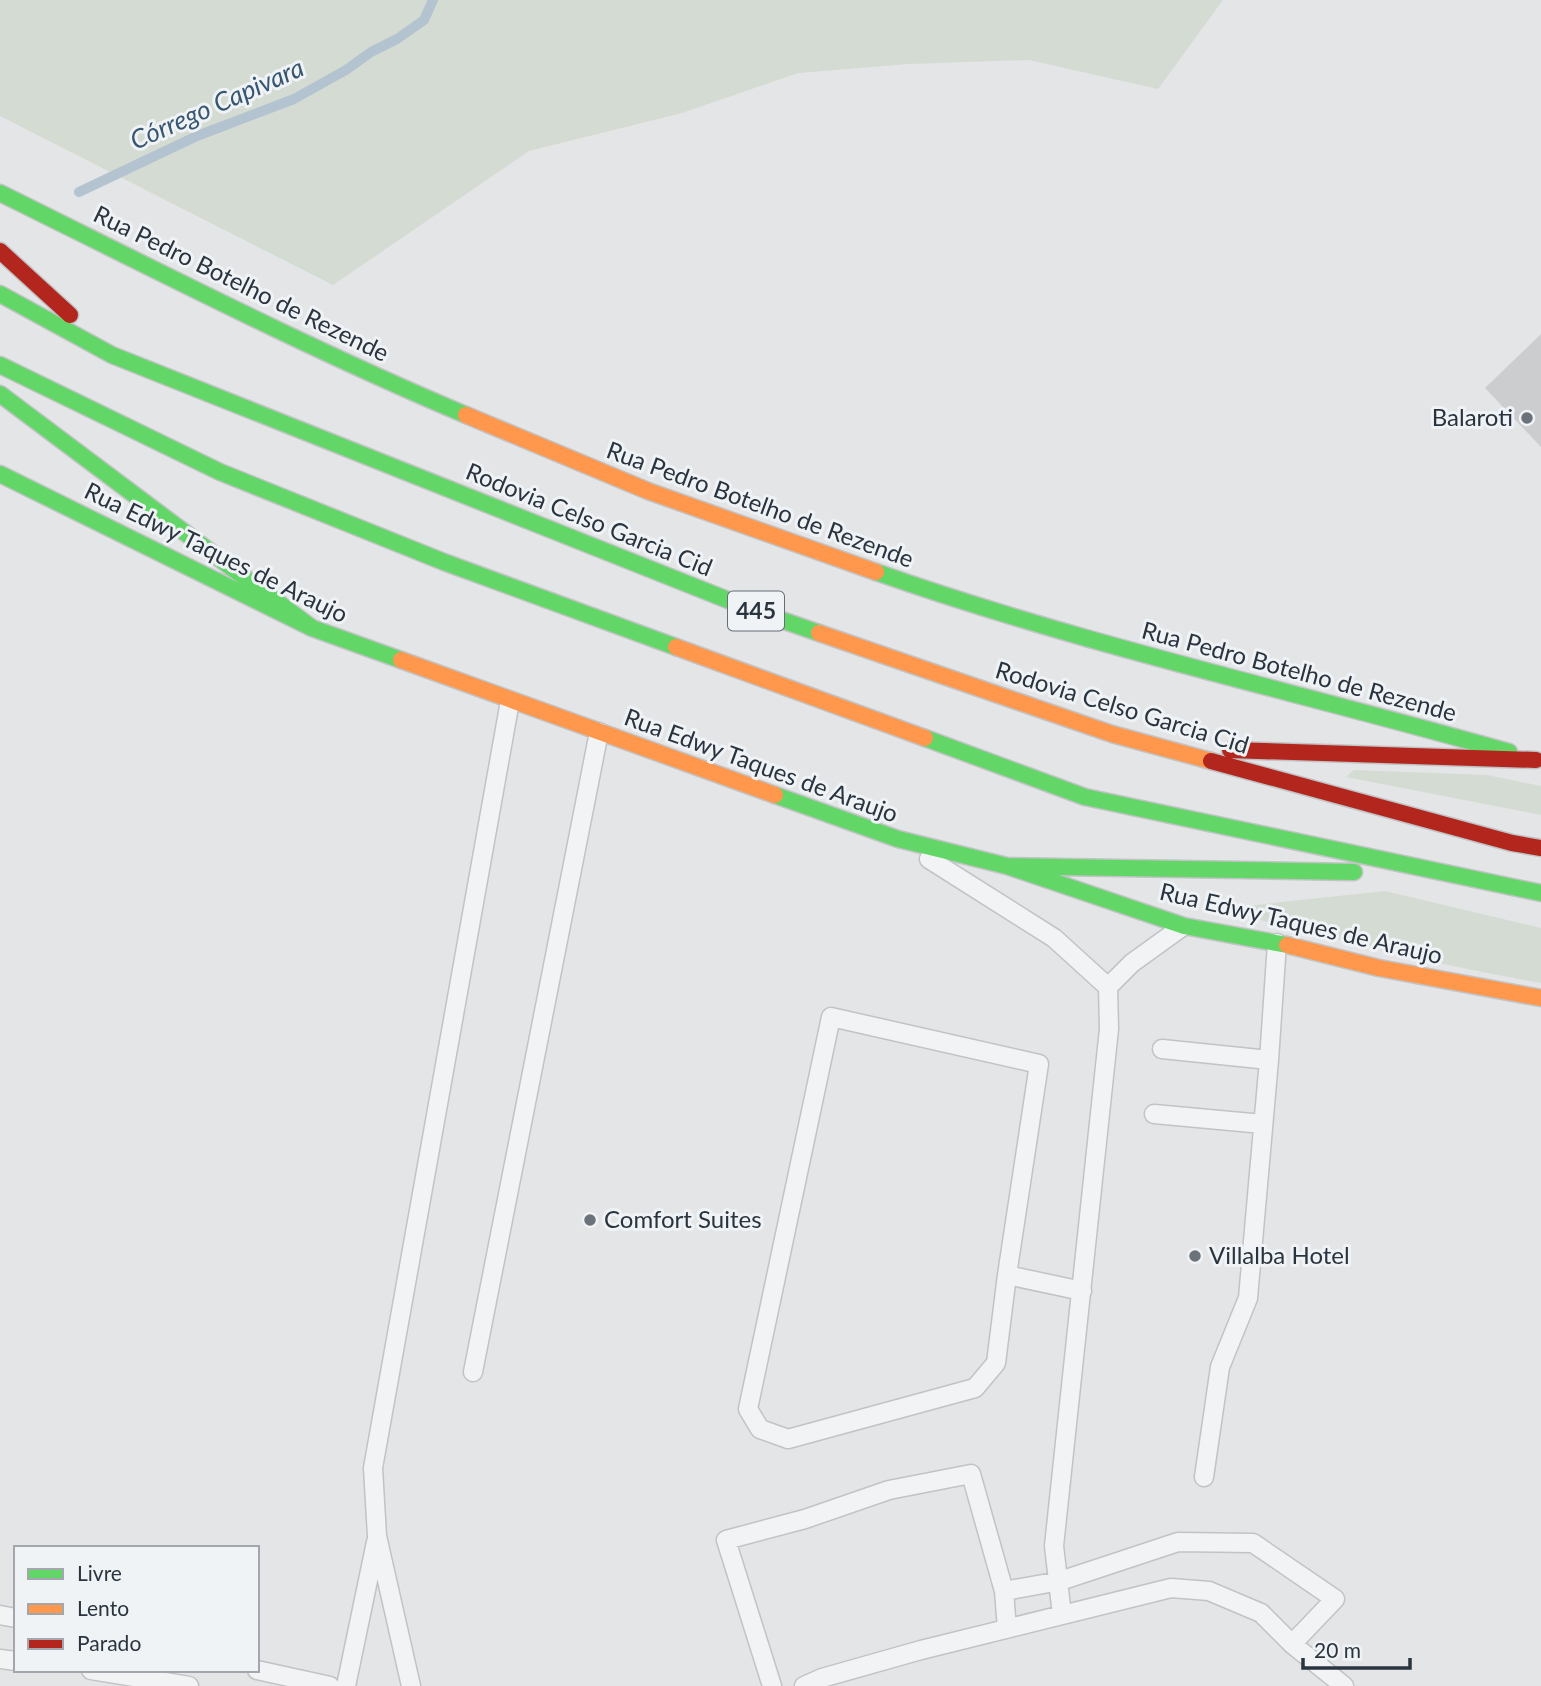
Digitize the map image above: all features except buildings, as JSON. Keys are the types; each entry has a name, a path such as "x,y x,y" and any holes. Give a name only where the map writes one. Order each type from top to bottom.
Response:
{"main road":[{"name":"Rua Pedro Botelho de Rezende","path":"0,193 265,324 402,388 648,491 938,594 1119,648 1357,709 1539,760"},
{"path":"0,251 112,355"},
{"name":"Rodovia Celso Garcia Cid","path":"0,294 112,355 753,610 1112,734 1512,843 1541,848"},
{"name":"445","path":"0,365 220,472 444,562 1085,797 1541,893"},
{"path":"0,394 312,628"},
{"name":"Rua Edwy Taques de Araujo","path":"0,474 312,628 898,839 1007,866 1184,926 1277,943 1379,968 1541,998"},
{"path":"1168,749 1539,760"},
{"path":"1007,866 1441,873"}],"lane":[{"path":"411,1686 377,1536 373,1468 510,701"},
{"path":"473,1372 599,732"},
{"path":"898,839 1054,938 1108,987"},
{"path":"1062,1615 1054,1546 1109,1029 1108,987 1132,963 1184,926"},
{"path":"1204,1477 1220,1367 1248,1298 1277,943"},
{"path":"831,1017 1039,1064 1007,1275 996,1363 975,1388 788,1439 760,1429 748,1409 831,1017"},
{"path":"1162,1049 1269,1060"},
{"path":"1154,1114 1263,1124"},
{"path":"1007,1275 1082,1291"},
{"path":"772,1686 726,1540 805,1518 889,1490 971,1474 1004,1591 1007,1629"},
{"path":"346,1686 377,1536"},
{"path":"1004,1591 1060,1581 1178,1542 1253,1543 1335,1599 1292,1644"},
{"path":"804,1686 822,1678 920,1650 1171,1588 1209,1591 1261,1613 1292,1644 1344,1686"},
{"path":"1318,1665 1328,1686"},
{"path":"259,1670 330,1686"},
{"path":"104,1672 188,1686"}],"shaded area":[{"path":"0,0 1223,0 1158,89 1029,60 908,64 798,73 682,113 529,151 333,285 0,116"},
{"path":"1354,770 1487,775 1541,786 1541,815 1346,777"},
{"path":"1385,891 1541,928 1541,983 1350,942 1236,914 1227,908"}],"waterway":[{"name":"Córrego Capivara","path":"79,192 197,136 294,99 346,70 424,20 433,0"}],"traffic: fast":[{"path":"0,193 289,335 466,415"},
{"path":"0,294 112,355 753,610 819,633"},
{"path":"0,365 220,472 444,562 676,647"},
{"path":"0,394 312,628"},
{"path":"0,474 312,628 401,660"},
{"path":"876,572 1112,645 1509,752"},
{"path":"925,738 1085,797 1541,893"},
{"path":"775,795 898,839 1007,866 1184,926 1287,945"},
{"path":"1007,866 1354,872"}],"traffic: slow":[{"path":"466,415 648,491 876,572"},
{"path":"819,633 1112,734 1211,761"},
{"path":"676,647 925,738"},
{"path":"401,660 775,795"},
{"path":"1287,945 1379,968 1541,998"}],"traffic: jam":[{"path":"0,251 70,315"},
{"path":"1230,750 1536,760"},
{"path":"1211,761 1512,843 1541,848"}],"place":[{"name":"Balaroti","path":"1527,418"},
{"name":"Comfort Suites","path":"590,1220"},
{"name":"Villalba Hotel","path":"1195,1256"}]}
